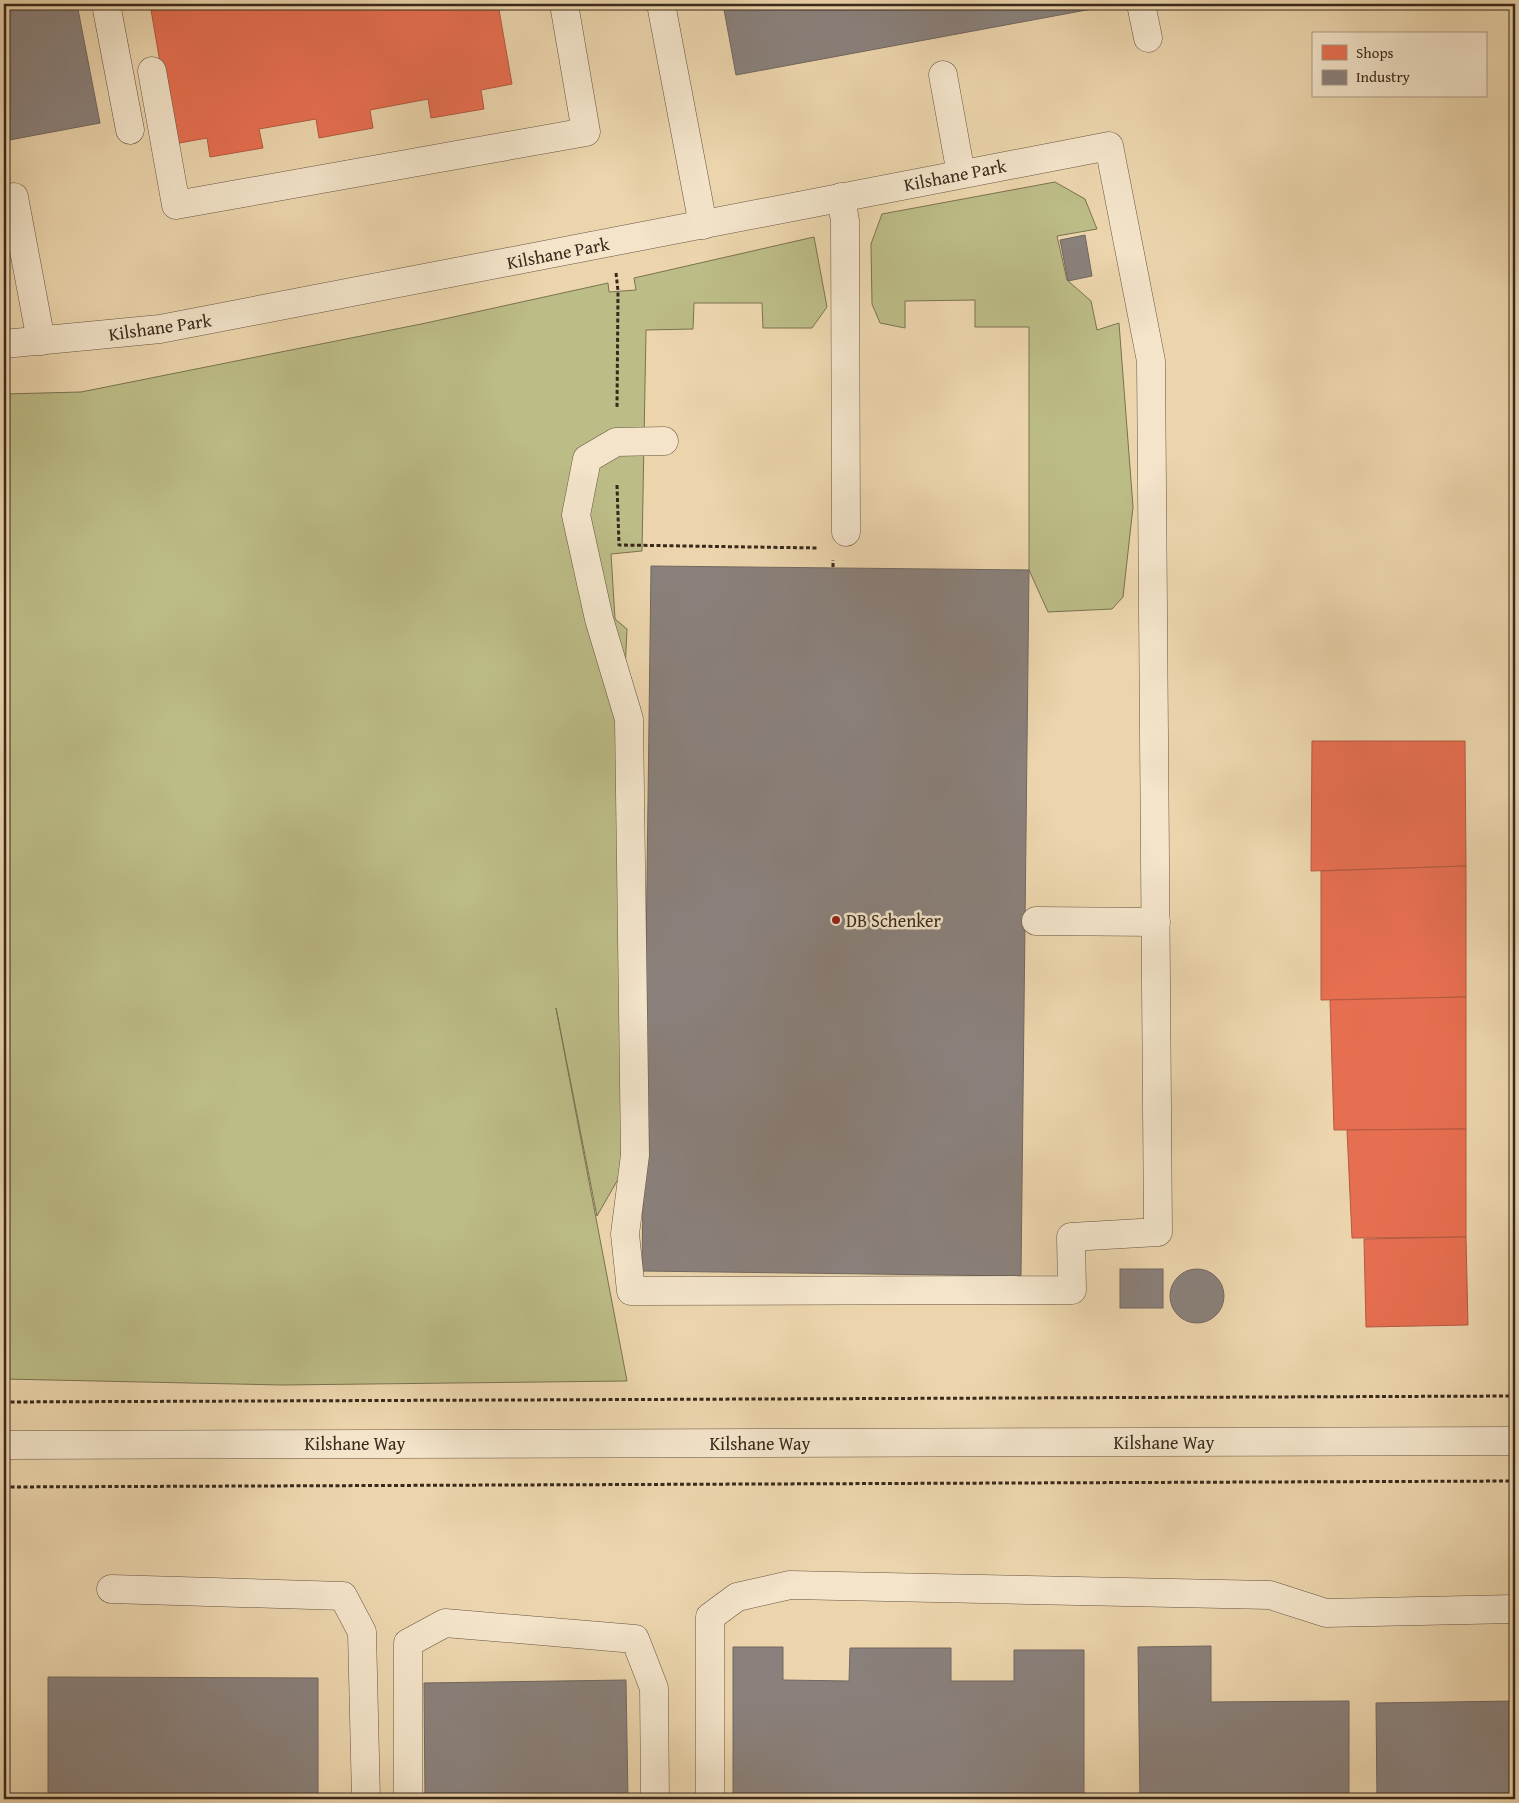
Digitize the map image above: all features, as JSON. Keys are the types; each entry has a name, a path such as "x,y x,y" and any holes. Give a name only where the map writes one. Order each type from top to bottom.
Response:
{"street":[{"path":"106,4 130,130"},
{"path":"152,71 176,205 586,132 564,4"},
{"path":"661,4 703,225"},
{"path":"1141,4 1148,38"},
{"path":"943,75 961,174"},
{"name":"Kilshane Park","path":"4,344 160,329 1109,146 1151,361 1156,922"},
{"path":"14,197 41,341"},
{"path":"841,197 845,221 846,532"},
{"path":"664,441 616,442 586,459 576,515 599,618 629,719 635,1155 625,1234 631,1292 1072,1290 1071,1237 1158,1232 1156,922 1036,921"},
{"name":"Kilshane Way","path":"4,1445 1515,1441"},
{"path":"710,1799 710,1617 737,1597 790,1584 1270,1595 1326,1613 1515,1609"},
{"path":"111,1589 343,1596 362,1632 366,1799"},
{"path":"408,1799 408,1643 445,1623 635,1639 654,1688 654,1799"}],"path":[{"path":"4,1402 1515,1396"},
{"path":"4,1487 1515,1481"}],"green space":[{"path":"1055,182 1085,199 1097,229 1057,236 1067,280 1091,301 1097,330 1119,323 1133,507 1123,597 1112,609 1048,612 1029,570 1029,327 975,327 975,300 905,301 905,328 880,323 872,304 871,244 882,214"},
{"path":"814,237 827,307 812,328 763,328 762,303 694,303 693,329 646,330 642,551 611,554 615,619 627,629 620,775 625,1167 597,1216 556,1008 627,1381 282,1385 4,1379 4,394 81,392 426,323 608,283 609,292 636,290 634,278"}],"building: Shops":[{"path":"150,4 498,4 512,84 481,90 484,109 431,118 428,99 370,110 373,128 319,138 316,119 259,129 263,148 210,157 207,138 174,144"},
{"path":"1312,741 1465,741 1466,866 1311,871"},
{"path":"1466,866 1466,997 1321,1000 1321,871"},
{"path":"1466,997 1466,1129 1334,1130 1330,1000"},
{"path":"1466,1129 1466,1237 1352,1238 1347,1130"},
{"path":"1466,1237 1468,1325 1366,1327 1364,1239"}],"building: Industry":[{"path":"4,4 77,4 100,123 4,141"},
{"path":"723,4 1107,4 1108,6 736,75"},
{"path":"1085,235 1092,276 1068,281 1060,240"},
{"name":"DB Schenker","path":"651,566 1029,570 1021,1276 642,1271"},
{"path":"1120,1269 1163,1269 1163,1308 1120,1308"},
{"path":"1192,1269 1202,1269 1212,1273 1220,1281 1224,1296 1220,1311 1212,1319 1202,1323 1192,1323 1182,1319 1174,1311 1170,1301 1170,1291 1174,1281 1182,1273"},
{"path":"1211,1646 1211,1702 1349,1701 1349,1799 1140,1799 1138,1647"},
{"path":"733,1647 783,1647 783,1680 849,1681 850,1648 951,1648 951,1681 1014,1681 1014,1650 1084,1650 1084,1799 733,1799"},
{"path":"48,1677 318,1678 318,1799 48,1799"},
{"path":"626,1680 628,1799 425,1799 424,1683"},
{"path":"1515,1701 1515,1799 1377,1799 1376,1703"}],"place":[{"name":"DB Schenker","path":"836,920"}]}
